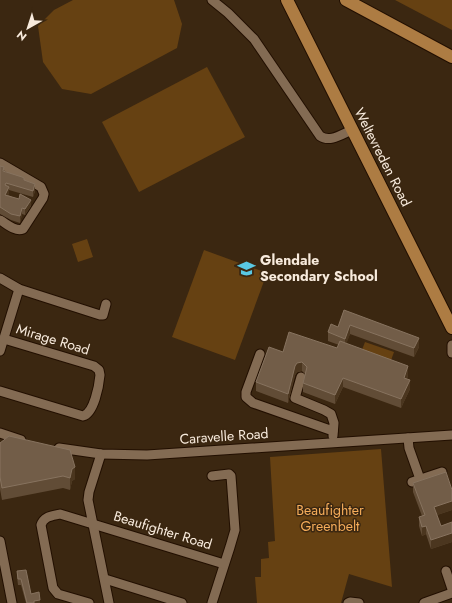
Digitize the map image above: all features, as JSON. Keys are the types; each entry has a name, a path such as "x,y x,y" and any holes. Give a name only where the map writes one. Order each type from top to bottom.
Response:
{"main road":[{"name":"Weltevreden Road","path":"287,0 452,328"},
{"path":"346,0 452,58"}],"street":[{"path":"212,0 228,13 254,39 320,136 327,139 333,138 352,130"},
{"path":"0,164 41,187 44,194 43,198 23,229 15,229 0,220"},
{"path":"0,278 19,289 101,316 104,314 106,304"},
{"path":"0,351 19,289"},
{"name":"Mirage Road","path":"0,391 83,416 88,414 91,408 100,375 99,370 94,366 4,339"},
{"path":"452,345 452,353"},
{"path":"260,354 246,392 248,400 333,431"},
{"path":"302,377 295,398 331,414 334,423 334,443"},
{"path":"0,433 28,442"},
{"name":"Caravelle Road","path":"50,447 101,454 147,455 452,435"},
{"path":"408,438 416,480 442,472"},
{"path":"101,454 89,496 89,506 94,524 109,603"},
{"name":"Beaufighter Road","path":"212,476 229,474 232,477 235,530 212,603"},
{"name":"Beaufighter Road","path":"89,603 58,594 53,588 41,525 42,520 46,517 60,514 224,564"},
{"path":"0,541 11,603"},
{"path":"446,571 452,589"},
{"path":"104,579 182,603"},
{"path":"424,603 452,594"},
{"path":"348,603 359,603"}],"green space":[{"path":"73,0 174,0 182,24 177,48 91,94 62,89 43,62 38,26 54,10"},
{"path":"395,0 452,0 452,30"},
{"path":"207,67 245,137 139,192 102,122"},
{"path":"87,239 93,257 78,262 72,244"},
{"path":"204,250 267,273 235,360 172,337"},
{"path":"365,342 394,352 389,366 360,355"},
{"name":"Beaufighter Greenbelt","path":"381,449 392,587 349,574 341,603 257,603 255,577 261,577 261,559 269,558 268,542 275,541 270,457"}],"building":[{"path":"0,166 4,167 3,171 22,177 24,180 35,184 33,191 6,183 5,185 9,187 5,195 19,199 20,194 31,200 25,209 22,208 20,216 11,214 0,207"},
{"path":"344,310 419,338 414,348 350,325 345,339 328,332 331,324 338,327"},
{"path":"289,332 337,348 340,341 408,366 404,378 410,380 401,399 343,378 335,395 303,383 307,367 302,362 297,363 295,366 288,394 256,382 269,347 283,352"},
{"path":"9,436 70,450 75,467 72,469 70,478 63,476 2,488 0,477 0,443"},
{"path":"446,472 452,490 452,501 434,507 441,526 452,522 452,533 431,540 426,526 422,527 419,517 425,515 413,483"},
{"path":"26,570 31,594 39,592 40,600 34,601 34,603 27,603 21,579 18,579 17,571"}],"place":[{"name":"Glendale Secondary School","path":"247,268"}]}
